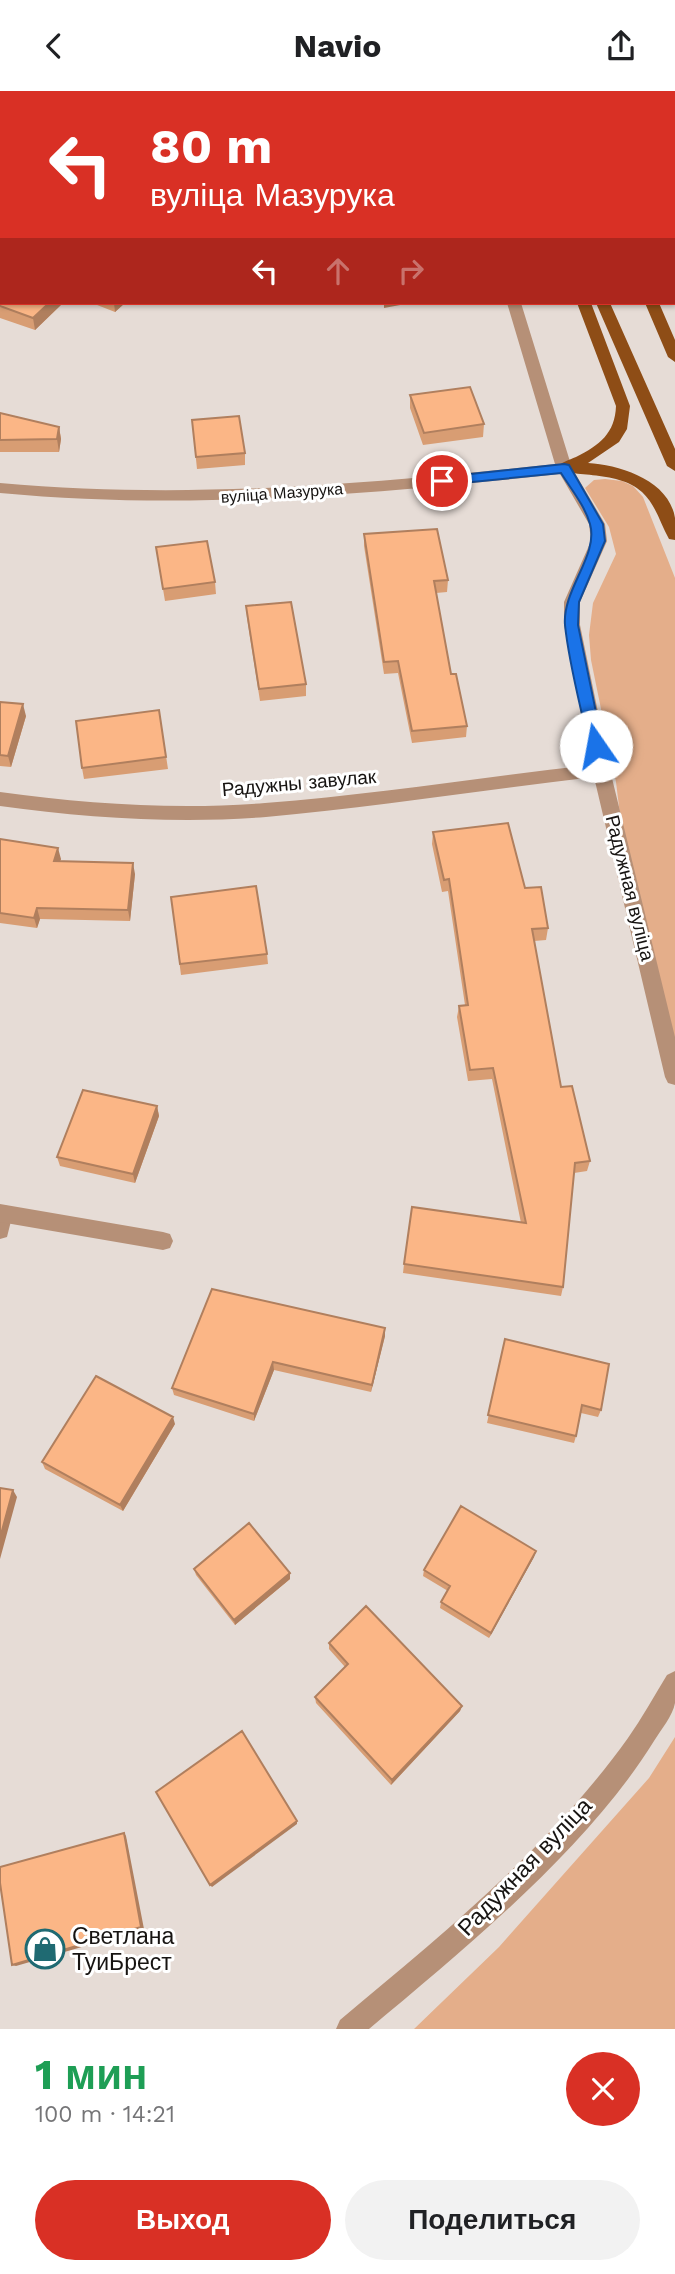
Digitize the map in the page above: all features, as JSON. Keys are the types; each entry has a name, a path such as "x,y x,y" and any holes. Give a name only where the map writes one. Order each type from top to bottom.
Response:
{"main road":[{"path":"564,468 602,450 613,441 624,418 623,406 585,305"},
{"path":"604,305 675,466"},
{"path":"653,305 675,357"},
{"path":"564,468 600,468 630,476 644,484 652,493 675,535"}],"street":[{"name":"Радужная вуліца","path":"515,305 564,468 597,524 598,541 572,602 572,625 601,769 675,1077"},
{"name":"вуліца Мазурука","path":"0,488 33,492 198,499 418,484 564,468"},
{"name":"Радужны завулак","path":"0,799 67,808 168,812 264,810 601,769"},
{"path":"1,1219 163,1241"},
{"name":"Радужная вуліца","path":"349,2029 431,1961 545,1853 630,1754 675,1683"}],"shaded area":[{"path":"594,480 622,481 633,486 643,497 675,578 675,1048 621,823 616,782 591,660 589,635 593,603 616,554 609,527 585,488"},
{"path":"675,1737 675,2029 414,2029 499,1947 649,1778"}],"building":[{"path":"0,305 47,305 33,318"},
{"path":"470,387 484,424 424,433 410,395"},
{"path":"0,413 59,427 57,439 0,440"},
{"path":"239,416 245,453 196,457 192,420"},
{"path":"437,529 448,580 434,581 451,674 456,674 467,726 412,731 398,661 384,662 364,534"},
{"path":"207,541 215,582 163,589 156,547"},
{"path":"291,602 306,684 259,689 246,606"},
{"path":"0,702 23,704 8,756 0,755"},
{"path":"159,710 166,757 82,768 76,721"},
{"path":"508,823 525,888 541,887 548,928 532,929 561,1087 572,1086 590,1161 575,1163 563,1287 404,1264 412,1207 526,1223 493,1068 470,1070 459,1006 468,1005 449,879 444,880 433,832"},
{"path":"0,839 58,848 54,861 133,863 128,910 37,908 34,918 0,913"},
{"path":"256,886 267,954 180,964 171,897"},
{"path":"83,1090 157,1106 133,1174 57,1157"},
{"path":"212,1289 385,1328 372,1385 273,1362 254,1414 172,1388"},
{"path":"505,1339 609,1364 601,1410 582,1405 576,1436 488,1415"},
{"path":"96,1376 173,1417 120,1505 42,1462"},
{"path":"0,1488 13,1490 0,1538"},
{"path":"461,1506 536,1551 491,1633 441,1602 450,1586 424,1570"},
{"path":"249,1523 290,1573 234,1620 194,1569"},
{"path":"366,1606 462,1706 392,1780 315,1697 348,1664 329,1643"},
{"path":"242,1731 297,1821 210,1885 156,1792"},
{"path":"124,1833 141,1927 12,1965 0,1867"}],"place":[{"name":"Светлана ТуиБрест","path":"45,1949"}],"route":[{"path":"442,481 564,468 589,506 597,524 598,541 592,561 572,602 572,625 596,746"}]}
